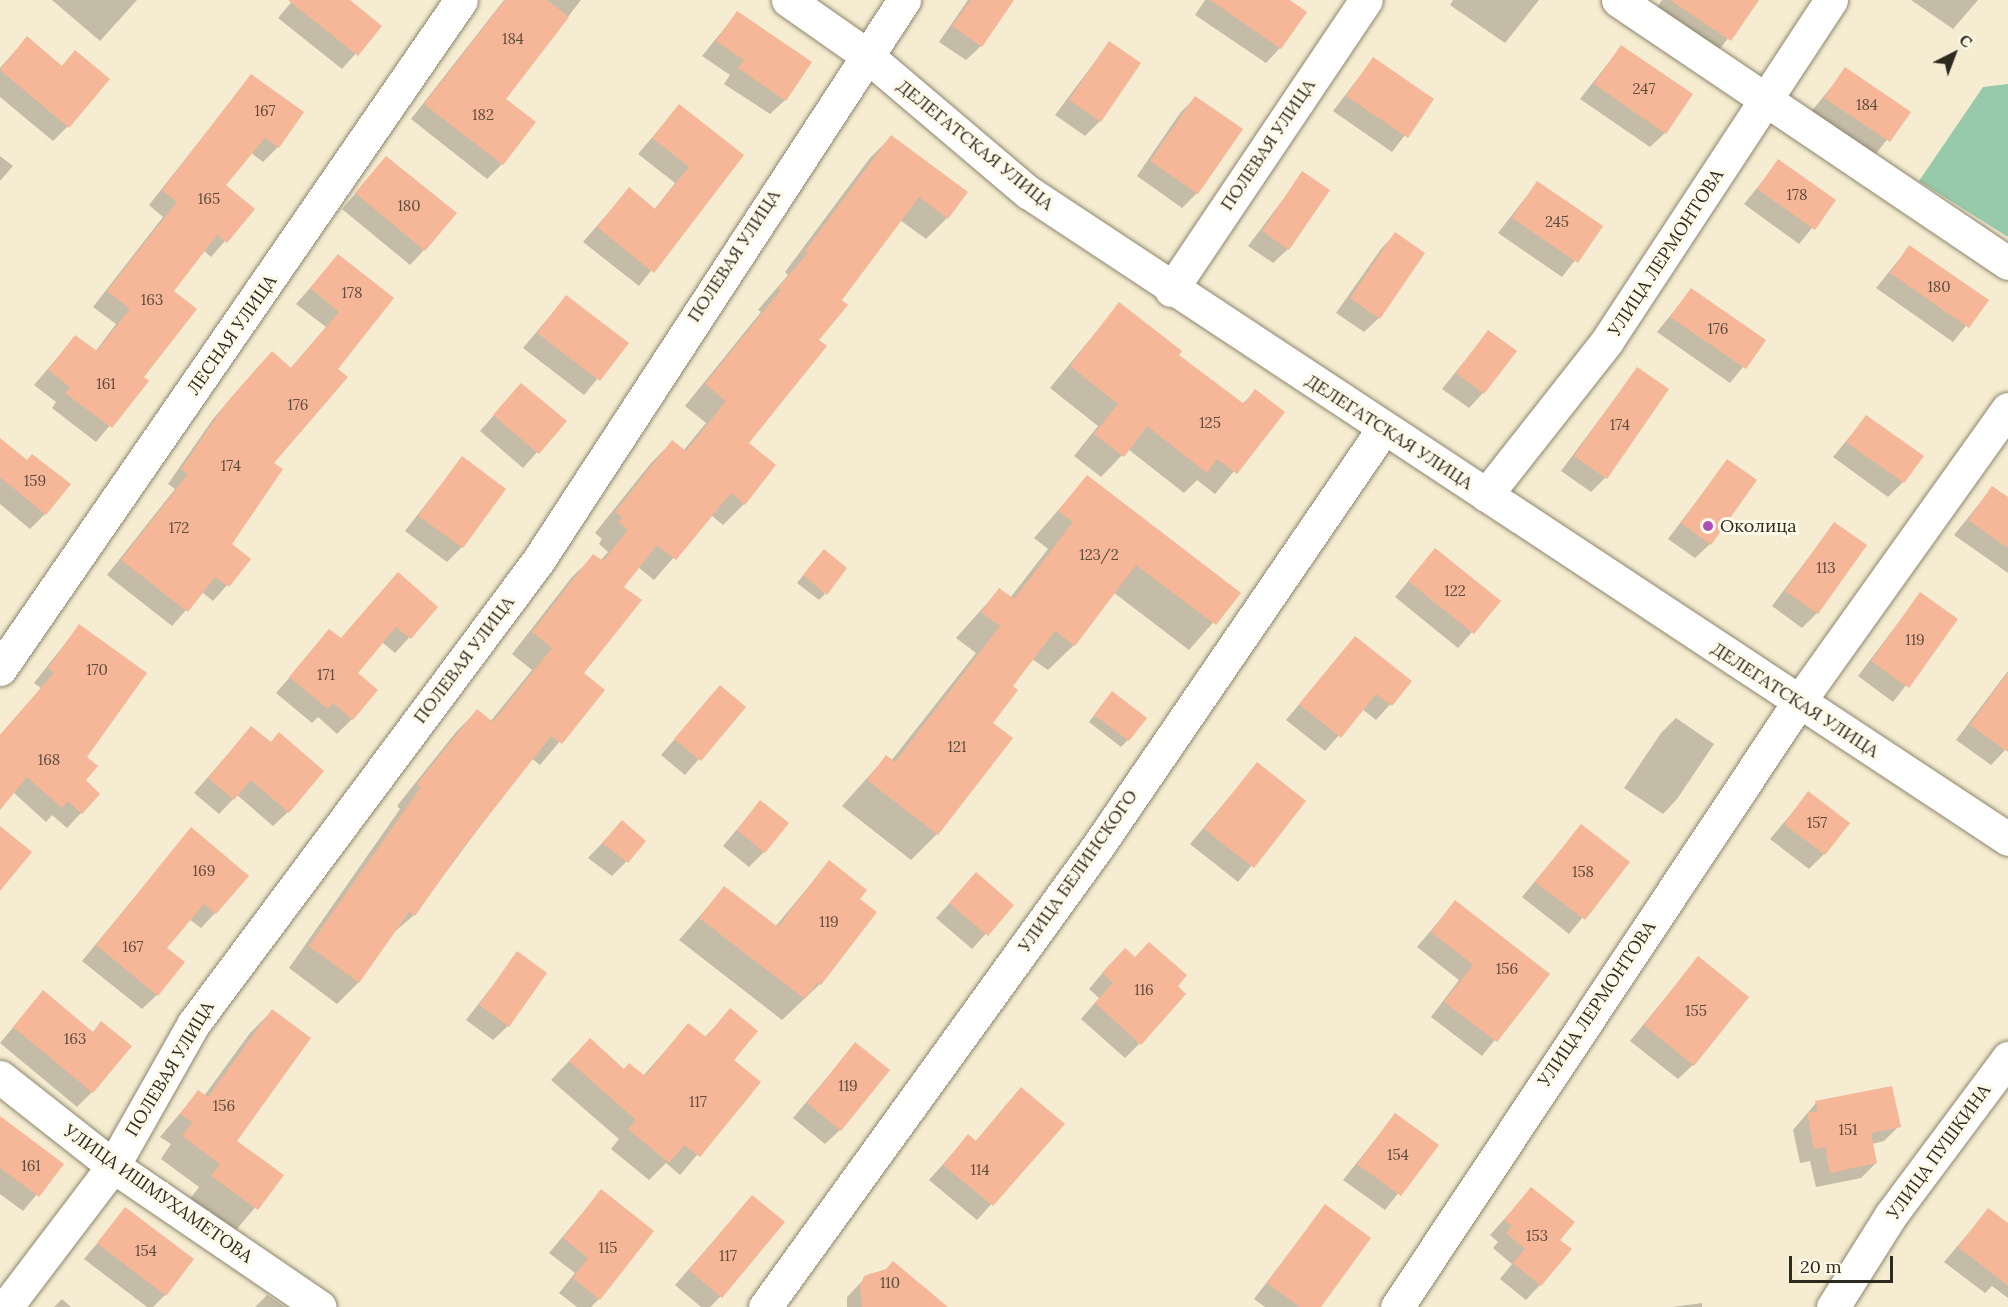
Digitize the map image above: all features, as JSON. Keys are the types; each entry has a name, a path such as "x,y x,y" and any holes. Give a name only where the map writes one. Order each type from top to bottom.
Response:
{"street":[{"name":"ЛЕСНАЯ УЛИЦА","path":"0,669 461,0"},
{"name":"ДЕЛЕГАТСКАЯ УЛИЦА","path":"788,0 865,54 1028,192 1171,290 2008,839"},
{"name":"ПОЛЕВАЯ УЛИЦА","path":"6,1307 113,1167 194,1023 538,561 865,54 904,0"},
{"name":"ПОЛЕВАЯ УЛИЦА","path":"1171,290 1366,0"},
{"path":"1618,0 2008,263"},
{"name":"УЛИЦА ЛЕРМОНТОВА","path":"1486,495 1607,341 1831,0"},
{"name":"УЛИЦА ЛЕРМОНТОВА","path":"1397,1307 1798,703 2008,409"},
{"name":"УЛИЦА БЕЛИНСКОГО","path":"765,1307 1098,846 1383,429"},
{"name":"УЛИЦА ПУШКИНА","path":"1833,1307 1891,1215 2008,1058"},
{"name":"УЛИЦА ИШМУХАМЕТОВА","path":"0,1077 113,1167 320,1307"}],"green space":[{"path":"2008,84 2008,237 1919,181 1983,87"}],"building":[{"path":"288,0 350,0 382,26 358,56"},
{"path":"505,0 547,0 569,17 506,99 536,122 503,165 424,104"},
{"path":"971,0 1014,0 982,47 952,26"},
{"path":"1210,0 1290,0 1307,12 1281,49"},
{"path":"1670,0 1759,0 1731,41"},
{"path":"737,11 812,62 786,101 738,68 744,60 716,41"},
{"path":"27,36 62,66 75,50 110,79 69,128 0,70"},
{"path":"1109,41 1141,63 1101,122 1069,100"},
{"path":"1621,45 1693,94 1666,134 1594,84"},
{"path":"1373,57 1434,99 1408,138 1346,96"},
{"path":"1845,67 1911,112 1890,142 1824,98"},
{"path":"251,74 304,112 279,148 265,138 226,185 255,209 227,243 217,235 174,291 197,309 144,377 149,381 112,428 65,393 70,387 48,370 75,335 97,351 130,309 107,291 177,202 162,190"},
{"path":"1195,96 1243,129 1198,194 1150,161"},
{"path":"679,104 744,155 654,273 597,227 629,187 655,209 689,167 652,138"},
{"path":"891,135 968,192 948,219 919,197 842,300 848,305 819,340 827,346 749,443 776,465 745,505 731,493 676,560 657,545 624,587 642,600 584,673 605,690 562,744 551,736 460,852 415,916 409,912 359,983 309,946 421,787 417,784 477,709 493,722 552,648 532,632 593,554 603,561 628,530 619,522 622,517 615,512 672,440 686,451 726,401 705,384 781,290 778,288 808,253 805,251"},
{"path":"386,156 457,213 425,251 355,193"},
{"path":"1778,159 1836,200 1815,230 1757,189"},
{"path":"1302,171 1330,190 1289,250 1262,231"},
{"path":"1537,181 1603,226 1578,263 1512,218"},
{"path":"1395,232 1425,253 1380,319 1350,298"},
{"path":"1909,245 1989,300 1969,328 1890,273"},
{"path":"338,254 394,298 338,369 348,377 274,463 283,469 232,544 251,559 229,587 215,577 188,612 121,560 188,474 181,469 227,402 272,351 291,368 339,312 310,288"},
{"path":"1691,288 1766,340 1746,369 1670,317"},
{"path":"566,295 629,343 600,381 537,333"},
{"path":"1119,302 1182,351 1179,355 1244,404 1255,389 1285,412 1237,474 1217,459 1207,473 1147,426 1124,457 1094,434 1118,404 1070,366"},
{"path":"1488,330 1517,351 1484,394 1456,373"},
{"path":"1637,367 1669,389 1607,479 1574,456"},
{"path":"521,383 567,421 539,454 493,415"},
{"path":"1866,415 1924,456 1904,483 1846,442"},
{"path":"0,438 27,460 32,454 71,484 46,515 0,477"},
{"path":"462,456 506,489 463,548 418,516"},
{"path":"1727,459 1757,480 1711,545 1681,523"},
{"path":"1087,475 1241,593 1216,625 1136,565 1075,646 1055,631 1013,686 1018,690 993,723 1013,738 938,835 867,780 886,755 895,762 1000,626 981,612 999,588 1014,599 1073,522 1058,511"},
{"path":"1992,486 2008,497 2008,548 1968,520"},
{"path":"1834,522 1867,545 1818,614 1785,591"},
{"path":"1435,548 1501,601 1474,634 1408,581"},
{"path":"824,549 847,568 827,595 803,575"},
{"path":"398,572 438,607 411,639 396,627 358,673 378,690 353,720 333,703 328,709 289,677 329,629 341,638"},
{"path":"1920,592 1958,619 1909,688 1871,661"},
{"path":"79,624 147,673 87,757 98,766 86,780 100,794 82,814 68,801 62,808 27,777 0,810 0,735 54,673 48,668"},
{"path":"1355,636 1412,681 1392,706 1376,694 1341,738 1299,704"},
{"path":"2008,672 2008,752 1970,725"},
{"path":"720,685 746,707 701,761 674,739"},
{"path":"1112,691 1147,718 1129,741 1094,715"},
{"path":"251,726 271,742 279,732 324,771 289,813 251,780 234,800 208,778"},
{"path":"1257,762 1306,801 1254,868 1204,829"},
{"path":"1808,791 1850,823 1825,855 1784,824"},
{"path":"760,800 789,823 765,853 737,830"},
{"path":"622,820 646,841 628,863 602,843"},
{"path":"1581,824 1630,862 1585,920 1535,882"},
{"path":"0,826 32,852 0,891"},
{"path":"191,827 249,876 216,914 204,904 167,948 185,962 158,996 96,945"},
{"path":"829,860 867,890 860,899 877,912 821,985 818,982 805,999 699,918 724,886 778,927"},
{"path":"976,872 1014,905 988,936 949,903"},
{"path":"1455,900 1550,974 1497,1042 1444,1002 1473,965 1431,932"},
{"path":"1149,942 1187,975 1178,986 1186,994 1141,1045 1095,1003 1113,983 1102,973 1125,948 1135,957"},
{"path":"517,951 547,973 509,1027 479,1005"},
{"path":"1698,956 1749,997 1694,1066 1644,1025"},
{"path":"43,990 93,1032 101,1021 132,1046 93,1093 13,1027"},
{"path":"730,1008 758,1031 734,1060 761,1082 700,1157 684,1145 669,1163 628,1129 636,1120 569,1061 590,1038 624,1069 629,1063 645,1076 688,1023 706,1037"},
{"path":"272,1009 311,1038 237,1141 284,1175 258,1210 211,1176 220,1164 182,1136 192,1122 180,1114 198,1090 208,1097"},
{"path":"855,1042 890,1070 841,1131 807,1103"},
{"path":"1892,1086 1901,1127 1871,1133 1877,1163 1830,1173 1825,1147 1814,1149 1807,1113 1818,1111 1815,1101"},
{"path":"1021,1087 1065,1124 993,1206 943,1165 968,1134 976,1141"},
{"path":"1395,1113 1439,1145 1401,1196 1357,1164"},
{"path":"0,1116 64,1164 39,1197 0,1168"},
{"path":"1531,1187 1575,1222 1560,1240 1572,1249 1541,1286 1513,1263 1525,1249 1506,1233 1512,1226 1504,1220"},
{"path":"601,1189 654,1231 600,1300 573,1278 588,1258 563,1238"},
{"path":"752,1195 785,1222 722,1298 689,1270"},
{"path":"1325,1204 1371,1238 1321,1307 1300,1307 1267,1283"},
{"path":"125,1207 194,1259 166,1296 97,1243"},
{"path":"1988,1208 2008,1223 2008,1286 1958,1247"},
{"path":"893,1261 948,1307 862,1307 860,1286 864,1276 886,1269"}],"place":[{"name":"Околица","path":"1708,526"}]}
